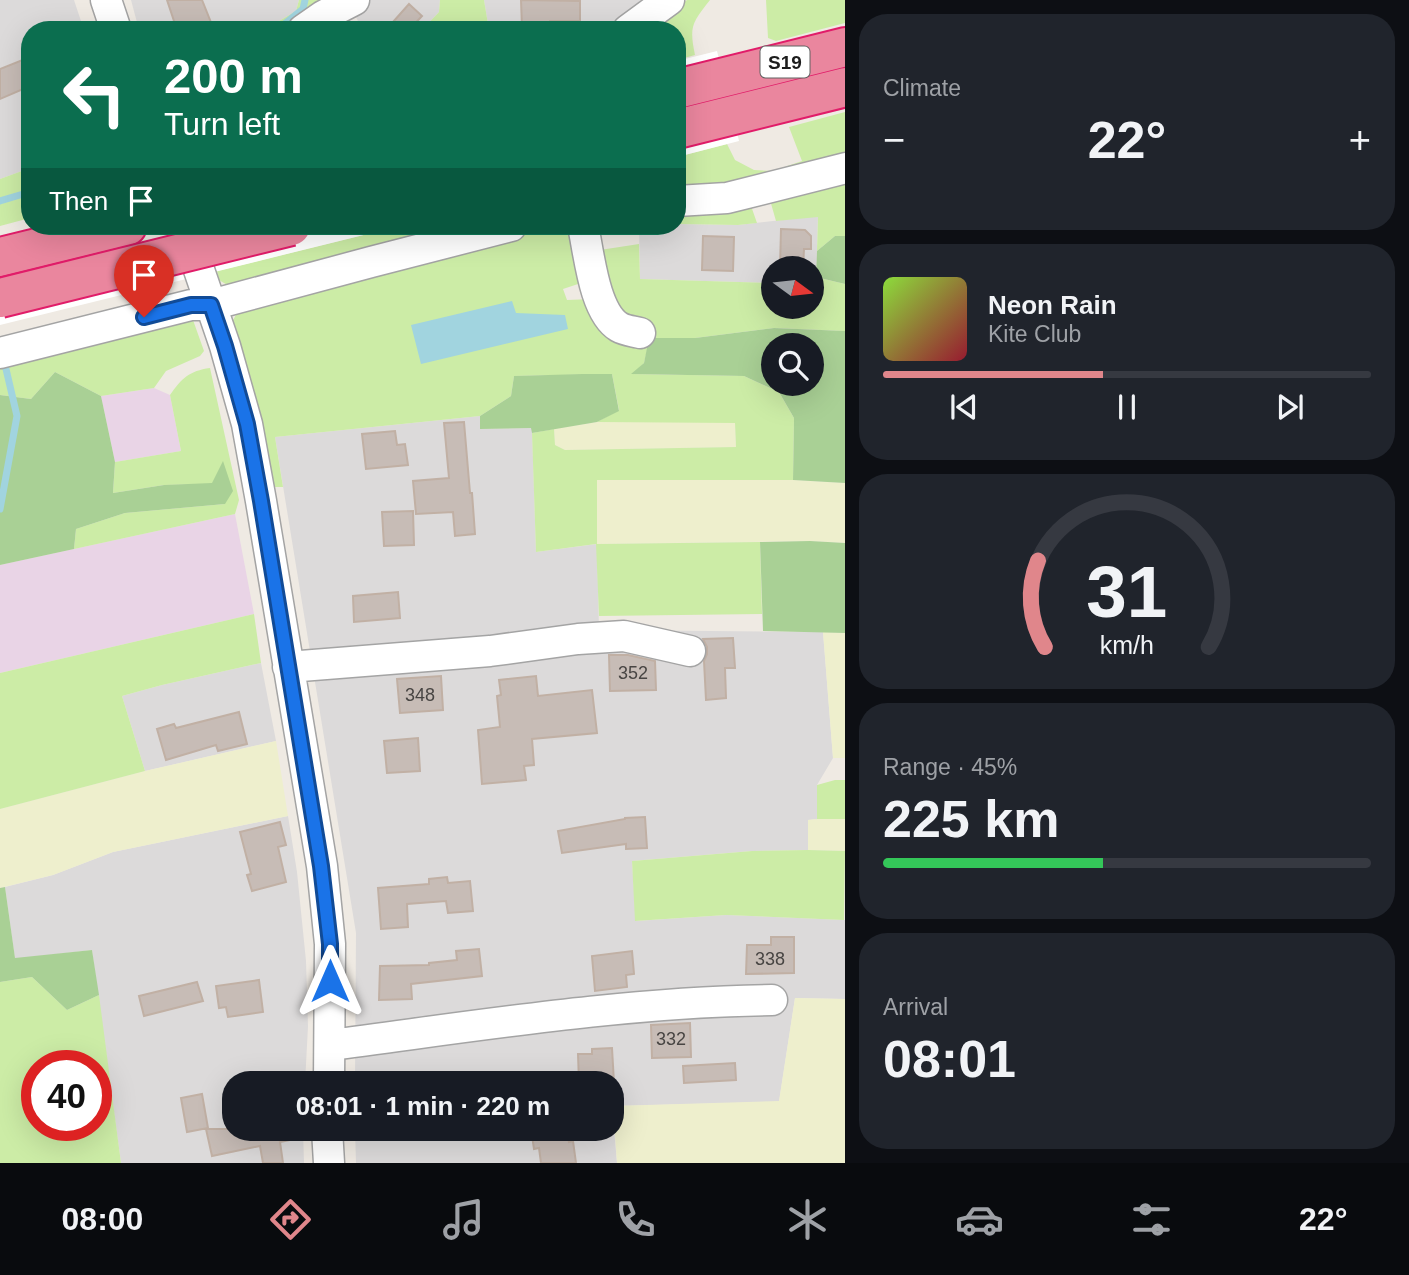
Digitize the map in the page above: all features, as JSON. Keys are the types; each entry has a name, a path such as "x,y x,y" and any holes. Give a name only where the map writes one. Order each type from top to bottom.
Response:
{"highway":[{"name":"S19","path":"686,87 845,47"},
{"name":"S19","path":"686,127 845,87"},
{"path":"0,257 90,235"},
{"path":"0,298 254,235"}],"street":[{"path":"106,0 113,21"},
{"path":"316,21 354,0"},
{"path":"640,21 668,0"},
{"path":"686,200 727,198 845,168"},
{"path":"187,235 225,346 247,424 261,501 321,866 330,944 329,1071"},
{"path":"0,353 191,305 211,305 476,235"},
{"path":"585,235 598,298 605,312 617,326 640,333"},
{"path":"288,667 490,651 578,639 624,636 690,651"},
{"path":"330,1045 617,1008 772,1000"},
{"path":"328,1141 329,1163"}],"shaded area":[{"path":"0,0 74,0 81,21 21,21 21,171 0,179"},
{"path":"131,0 299,0 296,11 279,21 137,21"},
{"path":"366,0 440,0 439,12 430,21 358,21 351,6"},
{"path":"484,0 647,0 616,21 488,21"},
{"path":"818,216 817,256 761,256 761,283 640,279 639,235 686,235 686,224 738,225"},
{"path":"154,388 170,395 181,451 115,462 101,396"},
{"path":"480,416 481,429 532,428 536,552 597,544 599,630 823,632 833,758 817,785 817,819 808,820 808,850 752,851 632,861 636,921 726,915 845,920 845,999 795,998 779,1102 624,1106 624,1071 355,1071 356,933 275,437"},
{"path":"235,514 254,614 0,673 0,565"},
{"path":"261,663 276,741 145,771 122,696"},
{"path":"288,816 306,961 308,1026 306,1071 222,1071 222,1141 303,1141 304,1163 121,1163 112,1097 112,1050 106,1050 92,950 15,959 5,887 53,875 113,852"},
{"path":"355,1141 615,1141 617,1163 356,1163"}],"green space":[{"path":"299,0 334,0 298,21 279,21 296,11"},
{"path":"440,0 484,0 488,21 430,21 439,12"},
{"path":"687,0 710,0 699,14 692,31 695,55 686,58 686,21 660,21"},
{"path":"766,0 845,0 845,23 776,41 768,38"},
{"path":"845,112 845,159 782,177 686,191 686,155 727,144 735,160 754,170 773,171 802,161 789,127"},
{"path":"21,171 21,220 0,226 0,179"},
{"path":"845,178 845,236 835,236 817,251 818,217 776,221 770,200"},
{"path":"750,203 757,223 686,224 686,208"},
{"path":"363,235 441,235 229,286 219,280 217,271"},
{"path":"512,235 576,235 584,282 563,289 567,300 592,299 610,308 600,250 639,244 640,279 761,283 761,319 824,319 824,279 845,284 845,331 774,328 695,338 650,338 644,363 633,374 744,376 761,384 761,396 781,396 794,418 793,480 597,480 597,544 760,542 762,614 599,616 596,544 536,552 532,433 554,429 555,445 565,450 736,447 735,423 597,422 619,410 612,374 514,376 511,396 480,416 275,437 283,487 271,487 231,324 238,311 315,284"},
{"path":"835,236 845,236 845,284 824,279 824,256 817,256 817,251"},
{"path":"193,320 204,351 200,356 166,371 154,388 101,396 55,372 31,399 0,395 0,362"},
{"path":"774,328 845,331 845,483 793,480 794,418 781,396 824,396 824,333 761,333 761,384 744,376 631,374 644,363 649,338 695,338"},
{"path":"210,368 239,500 235,514 74,549 76,529 125,513 225,504 212,484 164,485 113,493 115,462 181,451 170,395 187,376"},
{"path":"55,372 101,396 115,462 113,493 164,485 212,483 223,461 233,491 225,504 125,513 76,529 74,549 0,565 0,395 31,399"},
{"path":"612,374 619,411 597,422 532,433 531,428 480,429 480,416 511,396 514,376"},
{"path":"597,422 735,422 736,447 565,450 555,445 554,429"},
{"path":"597,480 793,480 845,483 845,543 810,541 597,544"},
{"path":"760,542 845,543 845,633 763,631"},
{"path":"254,614 261,663 122,696 145,771 0,809 0,673"},
{"path":"823,632 845,633 845,758 833,758"},
{"path":"276,741 288,816 113,852 53,875 0,888 0,809 145,771"},
{"path":"845,780 845,819 817,819 817,785"},
{"path":"845,819 845,851 808,850 808,820"},
{"path":"752,851 845,851 844,920 726,915 635,921 632,861"},
{"path":"5,887 15,958 92,950 99,995 67,1010 32,977 0,982 0,888"},
{"path":"32,977 67,1010 99,995 106,1050 21,1050 21,1141 112,1141 112,1094 121,1163 0,1163 0,982"},
{"path":"795,998 845,999 845,1163 617,1163 615,1141 624,1141 624,1106 779,1101"}],"water":[{"path":"512,301 516,313 565,315 568,329 421,364 411,325"}],"pier":[{"path":"717,51 727,93 686,103 686,59"},
{"path":"729,98 739,141 686,155 686,109"},
{"path":"178,235 364,235 0,325 0,279"}],"building":[{"path":"167,0 202,0 210,21 174,21"},
{"path":"521,0 580,1 580,21 522,21"},
{"path":"409,4 422,16 417,21 394,21"},
{"path":"21,61 21,90 0,99 0,69"},
{"path":"781,229 805,230 811,236 811,249 804,249 804,256 780,256"},
{"path":"703,236 734,237 733,271 702,270"},
{"path":"464,422 475,534 455,536 453,512 416,514 413,481 449,478 444,423"},
{"path":"395,431 397,445 405,444 408,465 366,469 362,434"},
{"path":"413,511 414,545 384,546 382,512"},
{"path":"398,592 400,618 354,622 353,596"},
{"path":"733,638 735,668 725,668 726,698 706,700 704,661 707,647 703,639"},
{"path":"609,655 628,655 655,661 656,690 610,691"},
{"path":"441,676 443,710 400,713 397,679"},
{"path":"536,676 538,696 592,690 597,733 532,739 534,765 524,766 526,780 482,784 478,730 500,727 497,696 501,695 499,680"},
{"path":"239,712 247,744 218,751 216,745 166,760 157,729 174,724 176,728"},
{"path":"418,738 420,771 387,773 384,741"},
{"path":"645,817 647,848 626,849 626,844 562,853 558,831 625,818"},
{"path":"280,822 286,845 278,847 286,882 252,891 247,875 251,874 240,832"},
{"path":"447,877 448,883 470,881 473,911 448,913 446,901 407,904 408,927 381,929 378,888 429,884 429,879"},
{"path":"771,937 794,937 794,973 746,974 747,945 771,945"},
{"path":"479,949 482,976 411,984 412,999 379,1000 380,966 429,965 457,960 456,951"},
{"path":"632,951 634,974 626,975 627,987 595,991 592,956"},
{"path":"259,980 263,1012 228,1017 226,1007 219,1008 216,986"},
{"path":"197,982 203,1001 144,1016 139,996"},
{"path":"690,1023 691,1057 652,1058 651,1025"},
{"path":"612,1048 613,1071 579,1071 578,1054 592,1054 592,1049"},
{"path":"735,1063 736,1080 684,1083 683,1066"},
{"path":"202,1094 208,1128 187,1132 181,1098"},
{"path":"206,1129 222,1129 222,1141 285,1141 280,1142 283,1163 263,1163 260,1146 212,1156"},
{"path":"533,1141 573,1141 576,1163 541,1163 539,1148 534,1149"}],"waterway":[{"path":"288,21 303,9 305,0"},
{"path":"0,201 21,195"},
{"path":"0,509 17,416 6,369"}],"route":[{"path":"144,317 191,305 211,305 241,401 261,501 321,866 330,944 330,981"}]}
